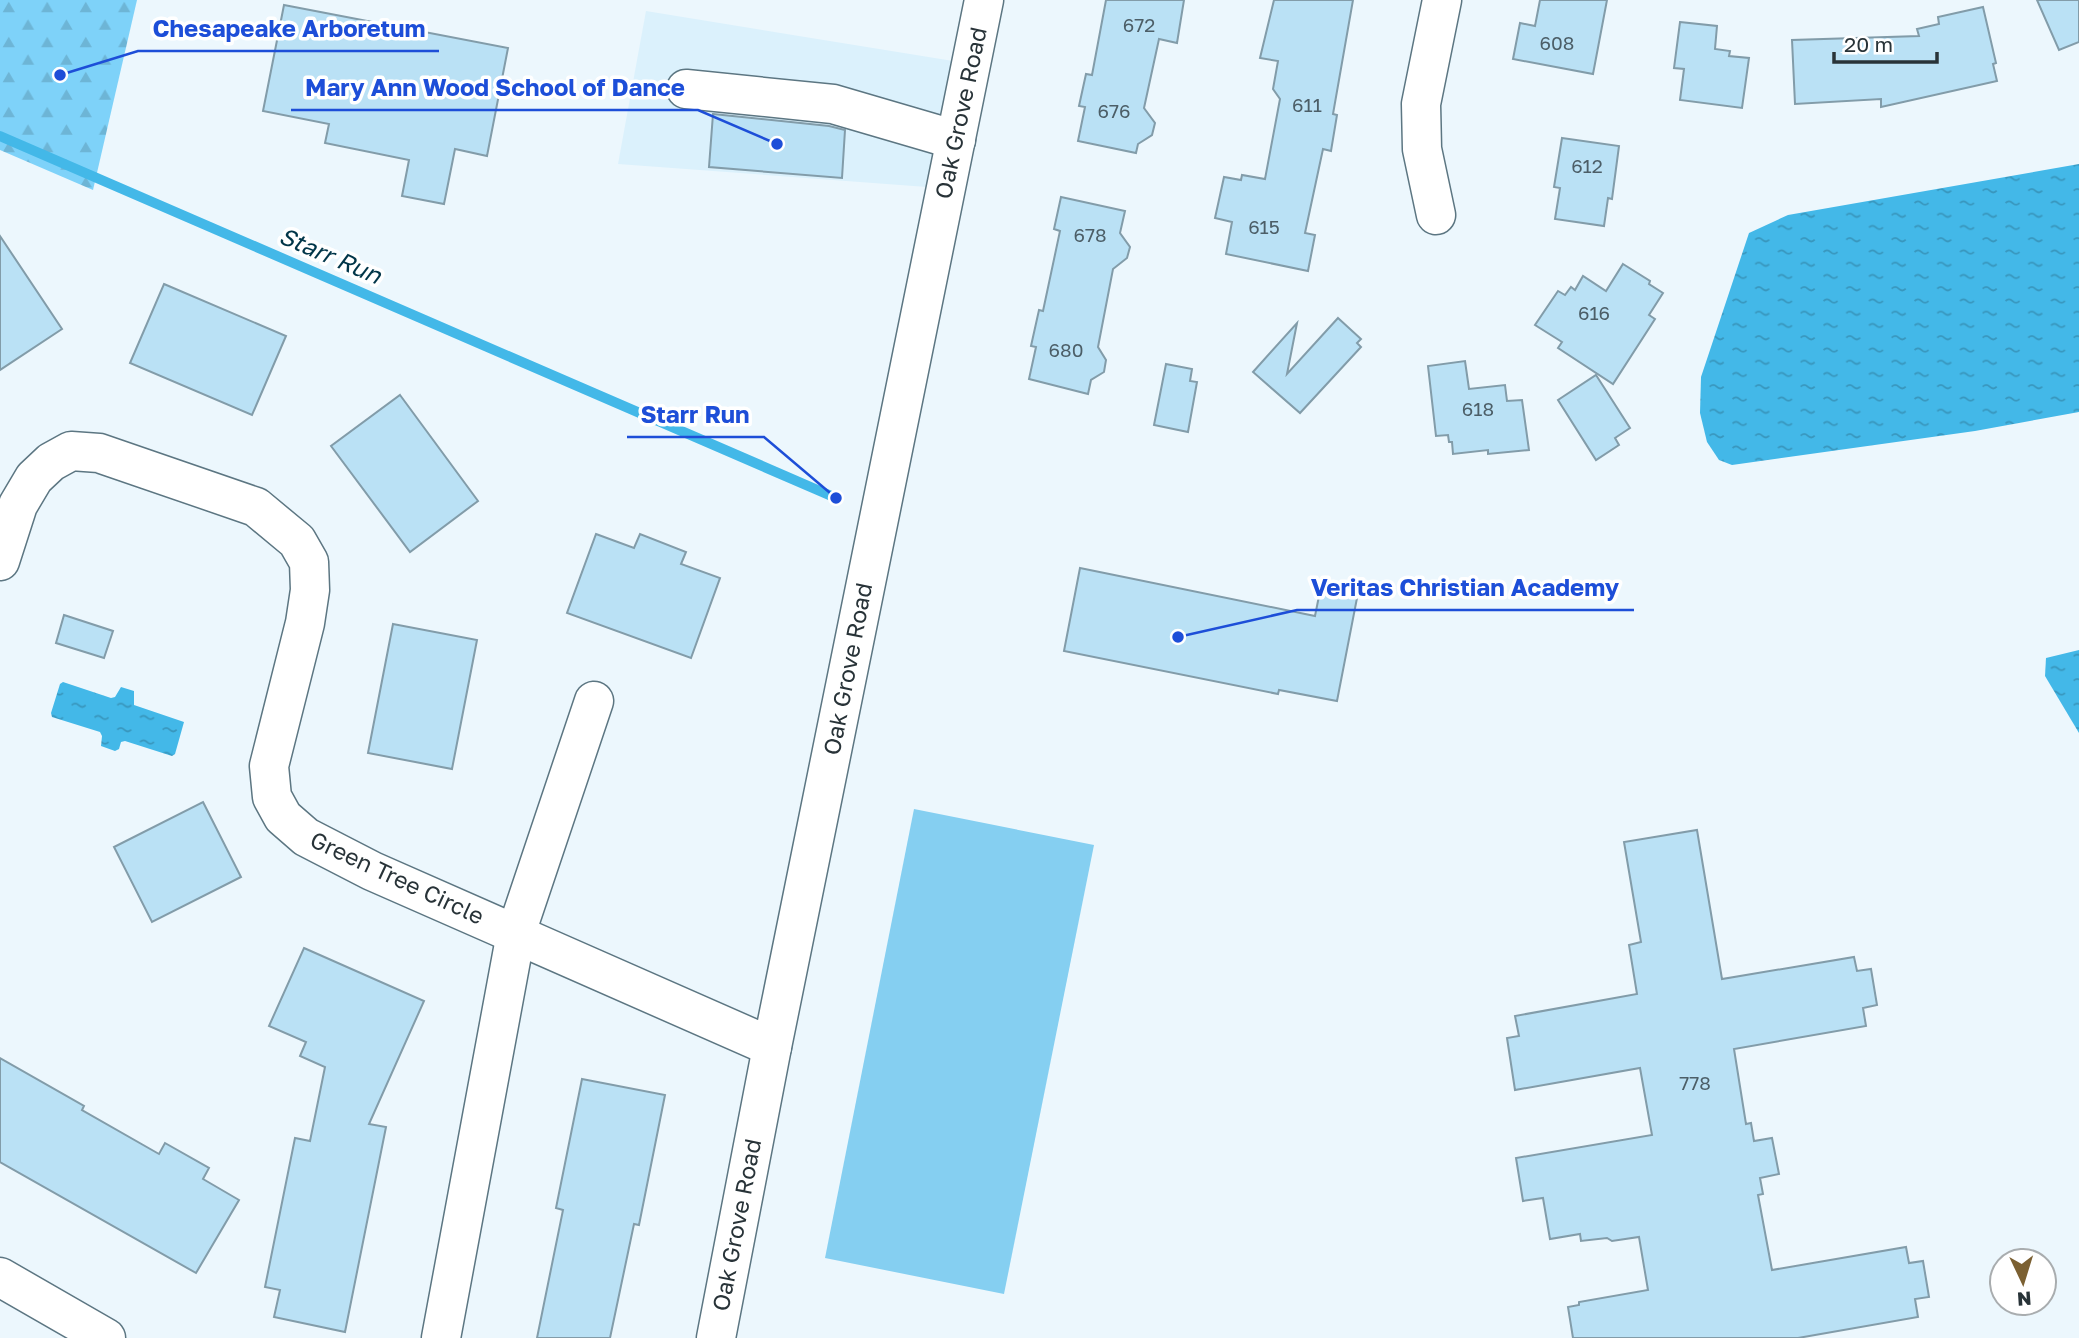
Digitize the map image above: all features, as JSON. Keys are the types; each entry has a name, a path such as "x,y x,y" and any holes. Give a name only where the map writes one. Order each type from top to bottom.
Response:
{"street":[{"name":"Oak Grove Road","path":"716,1338 772,1047 985,0"},
{"path":"1436,215 1422,149 1421,104 1442,0"},
{"path":"686,89 833,104 956,140"},
{"name":"Green Tree Circle","path":"0,561 18,505 34,478 51,462 71,451 99,453 256,507 297,541 309,562 310,590 305,623 269,766 272,797 282,817 306,837 372,871 772,1047"},
{"path":"441,1338 516,933 594,701"},
{"path":"0,1277 106,1338"}],"shaded area":[{"path":"646,11 953,61 927,187 618,164"},
{"path":"914,809 1094,845 1004,1294 825,1258"}],"green space":[{"path":"0,0 137,0 93,190 0,150"}],"water":[{"path":"2079,164 2079,412 1975,431 1732,465 1719,460 1707,442 1700,413 1701,377 1749,233 1788,215"},
{"path":"2079,650 2079,733 2045,676 2046,658"},
{"path":"63,682 111,698 115,697 121,687 134,691 134,705 184,722 175,754 172,756 125,741 121,742 119,749 115,751 101,746 100,732 52,717 60,684"}],"building":[{"path":"1106,0 1184,0 1177,43 1159,39 1144,108 1155,123 1152,135 1138,144 1136,153 1078,141 1085,107 1079,106 1086,74 1092,75"},
{"path":"1274,0 1353,0 1333,114 1337,115 1331,151 1323,149 1305,233 1315,235 1308,271 1226,254 1232,222 1215,218 1224,177 1241,180 1242,175 1265,179 1280,99 1273,89 1278,61 1260,58"},
{"path":"1540,0 1607,0 1593,74 1513,59 1520,23 1535,26"},
{"path":"2037,0 2079,0 2079,42 2059,50"},
{"path":"284,5 508,48 487,156 455,149 444,204 402,196 409,160 325,143 329,124 263,111"},
{"path":"1983,7 1996,63 1993,64 1997,81 1881,107 1881,99 1795,104 1792,40 1919,36 1917,29 1939,24 1938,17"},
{"path":"1680,22 1717,26 1715,49 1730,51 1729,56 1749,58 1742,108 1680,100 1684,69 1674,68"},
{"path":"713,114 845,130 842,178 709,167"},
{"path":"1562,138 1619,146 1612,199 1608,198 1604,226 1555,219 1560,188 1554,187"},
{"path":"1061,197 1125,211 1120,233 1130,247 1127,258 1113,269 1098,347 1106,360 1104,372 1091,380 1088,394 1029,379 1036,347 1031,346 1039,310 1043,311 1060,231 1054,229"},
{"path":"0,236 62,329 0,370"},
{"path":"1623,264 1663,293 1649,315 1655,319 1613,384 1558,348 1562,342 1535,325 1558,291 1565,295 1571,287 1575,290 1583,276 1606,291"},
{"path":"164,284 286,336 252,415 130,363"},
{"path":"1338,318 1361,339 1357,343 1361,347 1300,413 1253,372 1297,323 1287,374"},
{"path":"1465,361 1469,389 1505,385 1507,401 1522,400 1529,450 1488,454 1488,450 1453,454 1448,435 1436,436 1428,366"},
{"path":"1166,364 1192,369 1190,381 1197,382 1188,432 1154,425"},
{"path":"1596,375 1630,428 1615,438 1619,445 1596,460 1558,400"},
{"path":"400,395 478,501 410,552 331,446"},
{"path":"596,534 634,548 640,534 686,552 681,564 720,578 691,658 567,613"},
{"path":"1080,568 1315,616 1320,591 1357,598 1337,701 1279,690 1278,694 1064,651"},
{"path":"64,615 113,631 104,658 56,643"},
{"path":"393,624 477,640 452,769 368,753"},
{"path":"203,802 241,877 152,922 114,847"},
{"path":"1697,830 1722,979 1854,957 1857,971 1871,969 1877,1005 1863,1008 1866,1026 1734,1049 1746,1124 1751,1123 1754,1141 1772,1138 1779,1174 1760,1178 1763,1194 1758,1195 1772,1270 1906,1247 1909,1263 1923,1261 1929,1297 1915,1299 1918,1317 1798,1338 1573,1338 1568,1307 1579,1305 1579,1302 1648,1290 1639,1237 1612,1241 1607,1238 1581,1241 1580,1234 1550,1239 1543,1198 1523,1201 1516,1158 1652,1135 1640,1068 1515,1090 1507,1038 1519,1036 1515,1016 1637,994 1629,945 1641,942 1624,842"},
{"path":"304,948 424,1001 369,1124 386,1127 345,1332 274,1317 280,1290 265,1287 295,1138 310,1141 325,1067 300,1056 306,1042 269,1026"},
{"path":"0,1058 84,1106 82,1110 159,1154 165,1143 209,1168 203,1179 239,1200 196,1273 0,1162"},
{"path":"582,1079 665,1095 639,1225 634,1224 610,1338 537,1338 563,1210 556,1208"}],"waterway":[{"name":"Starr Run","path":"0,136 836,498"}],"place":[{"name":"Chesapeake Arboretum","path":"60,75"},
{"name":"Mary Ann Wood School of Dance","path":"777,144"},
{"name":"Starr Run","path":"836,498"},
{"name":"Veritas Christian Academy","path":"1178,637"}]}
